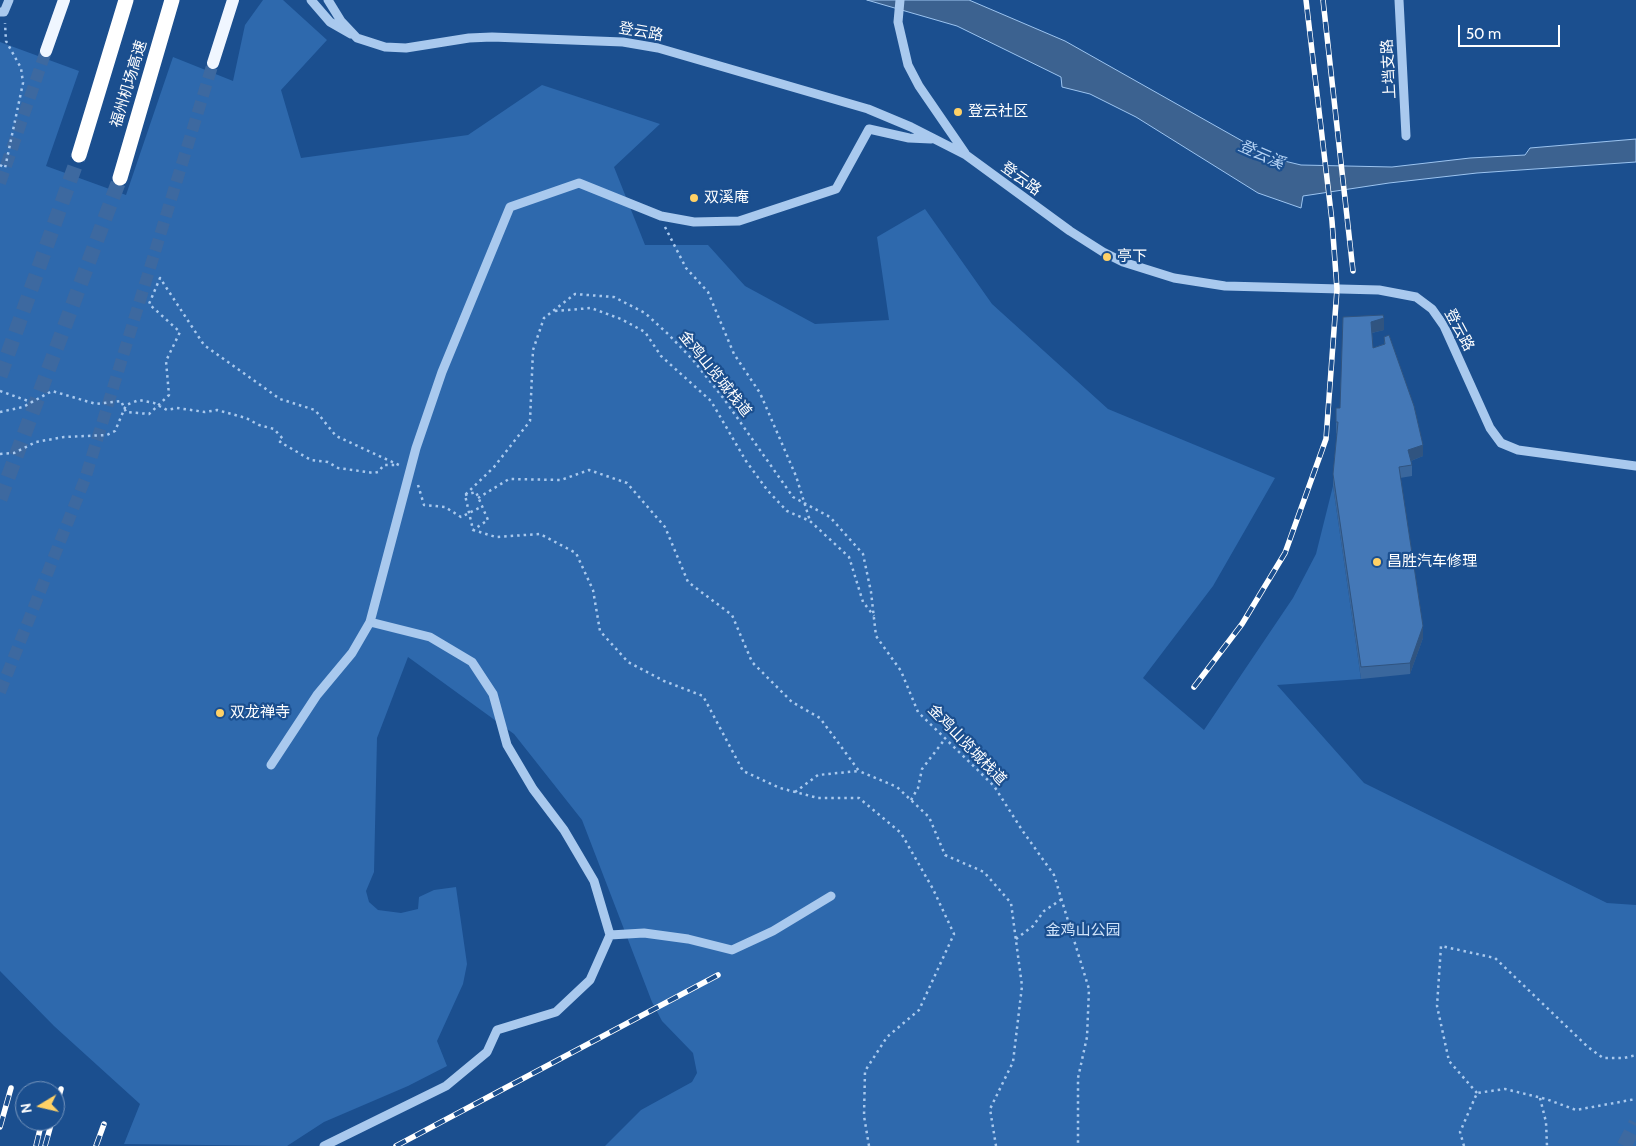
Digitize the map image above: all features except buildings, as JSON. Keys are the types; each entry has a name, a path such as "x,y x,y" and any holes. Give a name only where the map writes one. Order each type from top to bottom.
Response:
{"highway":[{"name":"福州机场高速","path":"78,155 126,0"},
{"name":"福州机场高速","path":"120,178 172,0"}],"main road":[{"path":"46,51 64,0"},
{"path":"213,63 233,0"}],"street":[{"path":"2,12 9,0"},
{"path":"311,0 324,16 338,27 358,38"},
{"path":"318,0 338,27"},
{"name":"登云路","path":"328,0 341,20 358,38 376,45 396,48 492,36 579,38 639,44 787,84 868,109 966,155 1070,232 1122,262 1146,270 1206,285 1303,290 1379,290 1416,298 1432,309 1444,326 1490,428 1502,443 1518,450 1636,466"},
{"name":"上垱支路","path":"1399,0 1406,136"},
{"path":"899,4 902,44 913,76 966,155"},
{"path":"271,765 317,695 352,653 370,622 416,448 442,372 510,207 579,183 661,216 694,222 739,221 836,189 869,129 909,138 935,139"},
{"path":"324,1146 446,1086 487,1052 497,1030 556,1012 590,980 610,935 594,881 564,830 533,788 507,745 493,694 472,662 430,637 370,622"},
{"path":"610,935 644,933 688,938 732,950 781,926 832,896"}],"path":[{"path":"0,165 5,168 23,83 21,68 6,41 2,12"},
{"path":"661,216 668,237 686,268 708,292 734,354 760,393 796,476 810,521"},
{"path":"0,412 23,407 52,391 96,404 121,401 126,412 149,414 169,395 166,361 180,332 149,304 160,278 204,345 280,399 315,410 336,436 402,467 408,480 417,483 424,505 446,507 461,518 483,506"},
{"name":"金鸡山览城栈道","path":"466,495 494,467 530,421 533,350 544,318 575,294 614,297 644,313 693,360 718,391 793,497 830,517 864,554 876,636 901,671 918,712 994,786 1022,830 1054,874 1089,989 1087,1037 1078,1078 1078,1146"},
{"path":"555,311 591,308 621,319 645,332 661,356 711,401 746,461 768,491 787,511 810,521 849,557 863,602 874,616"},
{"path":"0,391 32,402"},
{"path":"0,454 14,453 36,442 64,437 107,435 115,431 124,408 139,400 158,405 167,410 176,408 204,412 217,410 246,418 274,429 283,439 280,442 311,460 328,462 338,468 374,473 378,472 384,465 398,465"},
{"path":"478,498 510,479 561,480 589,470 627,483 665,527 688,582 732,615 752,662 792,702 820,718 859,771"},
{"path":"476,492 488,520 473,530 466,495 476,492"},
{"path":"473,530 496,537 540,534 576,553 593,590 600,631 628,662 664,681 704,696 743,771 780,788 818,798 859,798 901,833 933,889 954,934 919,1010 887,1037 864,1072 864,1116 869,1146"},
{"path":"911,800 918,788 922,769 945,739"},
{"path":"795,792 818,775 859,771 897,787 929,817 945,855 984,872 1011,903 1022,986 1013,1062 990,1109 996,1146"},
{"path":"1016,939 1033,926 1044,910 1062,899"},
{"path":"1477,1093 1449,1061 1437,1006 1442,946 1495,958 1588,1047 1603,1058 1624,1058 1636,1055"},
{"path":"1477,1093 1505,1089 1576,1110 1636,1099"},
{"path":"1464,1146 1460,1132 1477,1093"},
{"path":"1540,1098 1546,1122 1547,1146"}],"green space":[{"name":"金鸡山公园","path":"263,0 283,0 327,40 281,90 301,158 468,135 542,85 660,124 614,167 645,245 708,245 745,286 815,324 889,320 877,237 925,209 992,304 1108,409 1275,478 1213,586 1143,678 1204,730 1293,598 1316,554 1333,486 1361,679 1277,685 1364,783 1607,903 1636,905 1636,1146 605,1146 641,1110 692,1082 697,1073 693,1053 662,1021 652,1002 582,820 514,734 408,657 377,738 374,872 366,891 369,902 378,910 401,913 418,909 419,897 434,890 456,887 467,964 463,984 437,1041 447,1066 408,1086 324,1122 287,1146 124,1144 140,1104 54,1026 0,971 0,42 79,71 46,166 126,195 173,57 233,81 245,25"}],"water":[{"name":"登云溪","path":"867,0 969,0 1065,41 1260,151 1276,159 1301,165 1392,167 1470,158 1525,155 1530,148 1636,139 1636,162 1477,173 1389,183 1303,196 1301,208 1258,193 1136,117 1090,94 1062,87 1061,77 957,26"}],"tunnel":[{"path":"0,183 46,51"},
{"path":"0,692 85,479 213,63"},
{"path":"0,376 79,155"},
{"path":"0,499 120,178"},
{"path":"1624,1146 1636,1123"}],"railway":[{"path":"1194,687 1242,624 1285,553 1326,439 1337,289 1332,221 1306,0"},
{"path":"1323,0 1353,271"},
{"path":"396,1146 718,975"},
{"path":"0,1127 11,1088"},
{"path":"96,1146 104,1124"},
{"path":"36,1146 40,1131"},
{"path":"45,1146 49,1131"}],"place":[{"name":"登云社区","path":"958,112"},
{"name":"双溪庵","path":"694,198"},
{"name":"亭下","path":"1107,257"},
{"name":"昌胜汽车修理","path":"1377,562"},
{"name":"双龙禅寺","path":"220,713"}]}
